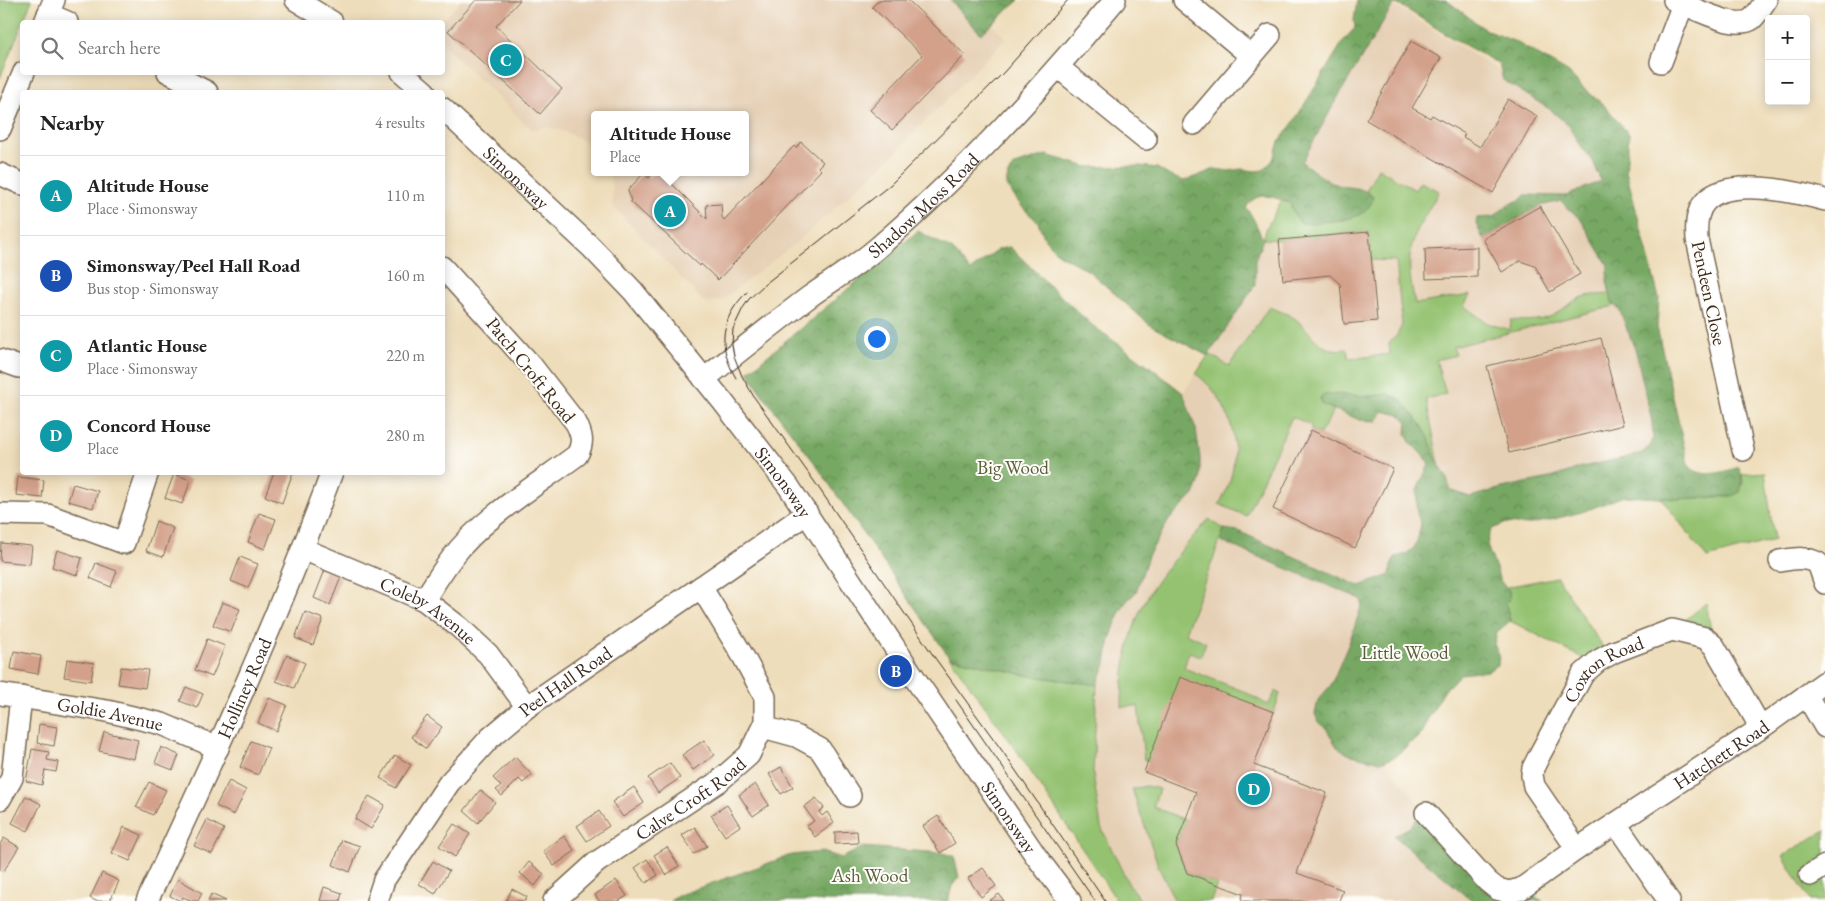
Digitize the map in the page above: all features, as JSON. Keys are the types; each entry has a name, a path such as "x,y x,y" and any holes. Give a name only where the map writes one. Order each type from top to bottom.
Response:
{"street":[{"path":"296,0 329,20"},
{"name":"Shadow Moss Road","path":"704,379 808,298 875,250 990,142 1115,0"},
{"path":"1184,0 1251,56"},
{"path":"1661,62 1679,2 1732,23 1742,23 1751,19 1766,0"},
{"path":"1194,124 1270,35"},
{"path":"1058,67 1146,139"},
{"path":"0,129 23,75"},
{"path":"174,75 203,90"},
{"path":"405,75 423,90"},
{"name":"Simonsway","path":"445,111 591,247 633,291 780,475 916,680 1036,856 1070,901"},
{"path":"0,174 20,183"},
{"name":"Pendeen Close","path":"1743,450 1697,239 1696,224 1700,210 1705,201 1712,196 1736,188 1790,191 1825,200"},
{"name":"Patch Croft Road","path":"424,600 452,558 470,538 509,504 577,455 581,448 582,440 582,434 576,423 532,365 445,270"},
{"path":"0,360 20,367"},
{"path":"0,514 48,515 124,543 147,475"},
{"name":"Holliney Road","path":"147,901 218,748 303,549 331,475"},
{"name":"Peel Hall Road","path":"377,901 384,880 449,782 490,738 527,707 807,513"},
{"name":"Coleby Avenue","path":"303,549 424,600 459,627 488,654 527,707"},
{"path":"1780,561 1800,558 1810,559 1818,563 1825,583"},
{"name":"Calve Croft Road","path":"554,901 597,862 718,782 749,755 763,727 765,722 765,697 743,656 701,587"},
{"name":"Coxton Road","path":"1578,849 1534,786 1532,775 1533,768 1540,754 1583,674 1598,661 1614,652 1672,630 1705,638 1714,646 1761,728"},
{"name":"Hatchett Road","path":"1426,812 1487,881 1497,889 1509,892 1521,889 1761,728 1825,682"},
{"name":"Goldie Avenue","path":"0,694 107,711 162,724 218,748"},
{"path":"1807,696 1825,727"},
{"path":"0,799 12,778 21,697"},
{"path":"763,727 796,736 820,749 850,796"},
{"path":"1616,824 1669,901"}],"shaded area":[{"path":"462,0 966,0 1006,38 887,161 797,242 722,300 705,303 612,205 610,176 749,176 749,111 591,111 591,148 584,141 563,131 546,127 532,130 445,47 445,20 443,20"},
{"path":"1393,5 1594,130 1688,464 1483,523 1374,748 1426,813 1482,901 1141,901 1129,885 1101,827 1093,774 1097,685 1106,663 1110,639 1119,614 1126,602 1136,592 1148,556 1169,520 1181,510 1196,429 1183,393 1255,285 1255,260 1267,227 1338,97"}],"green space":[{"path":"0,0 32,0 24,20 20,20 20,29 0,78"},
{"path":"950,0 1019,0 981,34"},
{"name":"Little Wood","path":"1357,0 1446,0 1486,30 1516,42 1569,73 1582,87 1606,107 1629,134 1626,171 1659,298 1657,327 1688,464 1693,470 1710,474 1739,467 1742,479 1740,492 1732,496 1678,499 1624,496 1582,512 1550,520 1527,525 1507,523 1492,529 1488,539 1489,550 1500,580 1509,590 1510,599 1506,604 1510,621 1497,632 1494,644 1499,655 1498,665 1488,671 1460,674 1445,690 1426,722 1423,733 1393,758 1380,762 1348,754 1337,747 1326,728 1319,723 1315,714 1318,700 1331,685 1349,643 1362,604 1361,599 1220,541 1224,529 1238,531 1359,586 1390,575 1395,557 1406,554 1414,548 1421,524 1417,513 1417,490 1430,463 1410,442 1406,434 1407,421 1400,415 1383,411 1377,421 1360,420 1321,404 1320,397 1328,394 1371,396 1389,394 1400,399 1421,424 1429,438 1436,459 1447,478 1450,490 1470,497 1642,453 1651,445 1653,438 1652,422 1636,352 1620,311 1612,303 1607,281 1608,265 1581,220 1561,201 1540,206 1483,239 1476,224 1477,218 1494,217 1507,205 1520,200 1525,195 1566,196 1601,181 1593,161 1578,143 1570,127 1551,110 1503,80 1499,64 1452,38 1403,7 1396,4 1393,5 1302,162 1331,182 1368,193 1373,197 1370,206 1354,217 1344,220 1302,224 1295,216 1290,203 1266,196 1260,196 1250,202 1246,208 1263,239 1255,260 1255,285 1208,356 1151,326 1089,271 1058,254 1045,239 1038,222 1024,209 1006,186 1008,174 1014,165 1046,155 1088,167 1140,166 1157,168 1170,176 1184,181 1215,169 1229,171 1241,169 1263,170 1273,160 1279,142 1293,123 1344,40 1355,28 1354,20"},
{"path":"1378,168 1415,190 1420,182 1439,191 1420,224 1412,245 1410,267 1415,304 1470,295 1464,306 1487,323 1510,330 1511,320 1529,321 1546,318 1580,298 1588,296 1611,294 1614,306 1453,347 1456,355 1436,360 1446,394 1426,399 1440,468 1421,424 1400,399 1389,394 1371,396 1328,394 1321,404 1334,410 1320,434 1311,430 1311,425 1292,417 1246,516 1219,504 1233,470 1233,434 1221,401 1196,374 1209,354 1229,366 1269,307 1295,319 1324,346 1330,349 1347,349 1349,359 1390,354 1389,343 1397,335 1402,325 1396,261 1371,260 1369,232 1279,240 1263,239 1267,227 1281,201 1290,203 1295,216 1302,224 1317,221 1345,220 1373,197 1366,191"},
{"name":"Big Wood","path":"918,231 953,250 970,271 999,249 1010,247 1092,325 1183,393 1196,429 1200,458 1200,480 1194,495 1169,520 1148,556 1136,592 1126,602 1119,614 1110,639 1106,663 1097,685 1025,675 949,657 814,462 761,393 748,372"},
{"path":"1765,472 1774,540 1707,558 1661,498 1732,496 1743,484 1742,474"},
{"path":"1209,519 1224,529 1185,633 1206,642 1201,656 1189,652 1184,668 1243,691 1268,705 1276,691 1280,694 1274,712 1148,761 1144,759 1138,706 1122,707 1123,681 1133,629 1143,605 1157,582 1173,560"},
{"path":"1557,577 1608,655 1594,664 1510,621 1506,604 1509,593 1506,587"},
{"path":"1706,603 1714,646 1672,631"},
{"path":"949,657 1025,675 1097,685 1093,774 1101,827 1129,885 1141,901 1117,901 1013,745"},
{"path":"1146,786 1159,789 1153,807 1186,820 1176,845 1187,873 1217,884 1211,901 1175,901 1159,868 1132,789"},
{"path":"1420,814 1487,881 1521,889 1543,901 1473,901 1394,836 1410,827"},
{"path":"1825,830 1825,901 1810,901 1783,856"},
{"name":"Ash Wood","path":"863,847 942,853 954,856 959,877 952,886 948,901 670,901 679,895 791,855 822,852 842,858"}],"building":[{"path":"476,0 520,0 496,26 562,89 540,114 448,31"},
{"path":"879,0 908,0 965,55 892,130 870,110 922,55 872,7"},
{"path":"1411,41 1441,58 1412,108 1430,118 1432,115 1465,134 1463,137 1480,147 1508,99 1537,116 1493,193 1366,120"},
{"path":"801,142 823,162 818,167 821,170 718,280 701,264 700,266 631,202 628,190 641,176 649,178 651,176 664,176 707,219 706,205 721,204 724,220 794,146 796,148"},
{"path":"1540,206 1580,274 1550,292 1535,266 1520,261 1502,272 1483,239"},
{"path":"1369,232 1377,321 1344,324 1340,284 1330,275 1283,280 1279,240"},
{"path":"1477,247 1477,277 1426,279 1425,249"},
{"path":"1601,338 1623,425 1509,453 1487,366"},
{"path":"1311,430 1393,469 1355,548 1273,509"},
{"path":"174,475 191,480 182,504 165,498"},
{"path":"273,475 292,475 282,503 265,496"},
{"path":"18,477 44,480 42,498 16,495"},
{"path":"73,484 98,491 93,508 68,501"},
{"path":"259,513 276,519 265,549 248,542"},
{"path":"156,521 173,528 163,557 146,551"},
{"path":"1,543 32,546 30,564 0,561"},
{"path":"57,550 82,558 77,575 52,567"},
{"path":"240,557 258,564 248,588 231,581"},
{"path":"96,563 117,571 111,587 90,578"},
{"path":"325,570 341,577 330,605 314,598"},
{"path":"222,602 240,609 231,632 213,625"},
{"path":"305,612 323,619 313,645 295,638"},
{"path":"207,639 225,646 212,677 195,670"},
{"path":"14,651 41,656 38,674 11,669"},
{"path":"287,655 305,663 294,688 276,681"},
{"path":"67,659 94,663 91,681 64,677"},
{"path":"121,667 148,670 145,688 118,684"},
{"path":"1180,677 1274,712 1254,765 1327,793 1297,873 1343,890 1339,901 1241,901 1243,894 1187,873 1176,845 1196,792 1144,772"},
{"path":"186,687 203,694 197,708 180,701"},
{"path":"269,698 287,705 276,731 258,723"},
{"path":"427,716 442,727 426,749 411,737"},
{"path":"39,724 57,727 54,746 37,743"},
{"path":"104,732 138,740 134,759 99,751"},
{"path":"704,740 715,755 693,770 682,755"},
{"path":"251,741 269,748 258,775 240,767"},
{"path":"161,747 179,755 173,770 155,763"},
{"path":"32,749 49,752 47,760 58,762 56,772 45,770 42,785 26,781"},
{"path":"395,755 411,765 396,788 380,778"},
{"path":"515,757 532,775 523,783 519,779 502,796 496,790 501,786 493,778"},
{"path":"670,763 680,778 658,793 648,778"},
{"path":"781,767 793,787 781,794 769,774"},
{"path":"229,781 246,790 234,815 216,806"},
{"path":"149,782 166,790 153,815 136,807"},
{"path":"755,784 769,805 753,816 739,795"},
{"path":"634,787 644,803 623,817 612,802"},
{"path":"480,790 495,802 478,823 464,811"},
{"path":"26,796 41,804 28,831 12,823"},
{"path":"369,796 385,805 371,829 355,819"},
{"path":"816,798 824,808 819,812 822,816 827,812 834,823 815,837 807,826 814,821 804,807"},
{"path":"727,805 740,826 725,836 711,815"},
{"path":"599,811 609,826 587,841 577,826"},
{"path":"938,816 955,843 940,853 923,826"},
{"path":"207,820 224,829 212,854 194,846"},
{"path":"454,824 470,834 455,857 439,846"},
{"path":"124,827 142,835 130,861 112,853"},
{"path":"695,827 707,846 694,854 682,835"},
{"path":"857,831 858,843 835,844 835,832"},
{"path":"564,836 575,851 554,866 543,851"},
{"path":"4,838 19,847 3,872 0,870 0,844"},
{"path":"342,840 360,846 350,872 333,865"},
{"path":"667,847 679,866 666,875 654,855"},
{"path":"647,859 658,875 646,883 635,868"},
{"path":"433,861 449,871 435,894 419,884"},
{"path":"529,862 544,874 535,886 520,873"},
{"path":"983,868 996,886 981,897 968,878"},
{"path":"102,873 119,881 110,901 96,901 90,898"},
{"path":"178,879 202,893 198,901 192,901 183,897 181,901 170,896"},
{"path":"616,880 627,896 619,901 599,901 595,895"},
{"path":"324,887 342,893 340,901 320,901"},
{"path":"512,889 527,897 525,901 506,901"},
{"path":"211,894 226,901 208,901"},
{"path":"999,894 1004,901 989,901"}],"tram line":[{"path":"1068,0 1004,72 890,185 765,284 749,299 733,329 732,345 742,376 754,397 1105,901"},
{"path":"736,378 726,354 724,333 731,312 747,292"},
{"path":"956,700 1095,901"}],"place":[{"name":"Atlantic House","path":"506,60"},
{"name":"Altitude House","path":"670,211"},
{"name":"Simonsway/Peel Hall Road","path":"896,671"},
{"name":"Concord House","path":"1254,789"}]}
